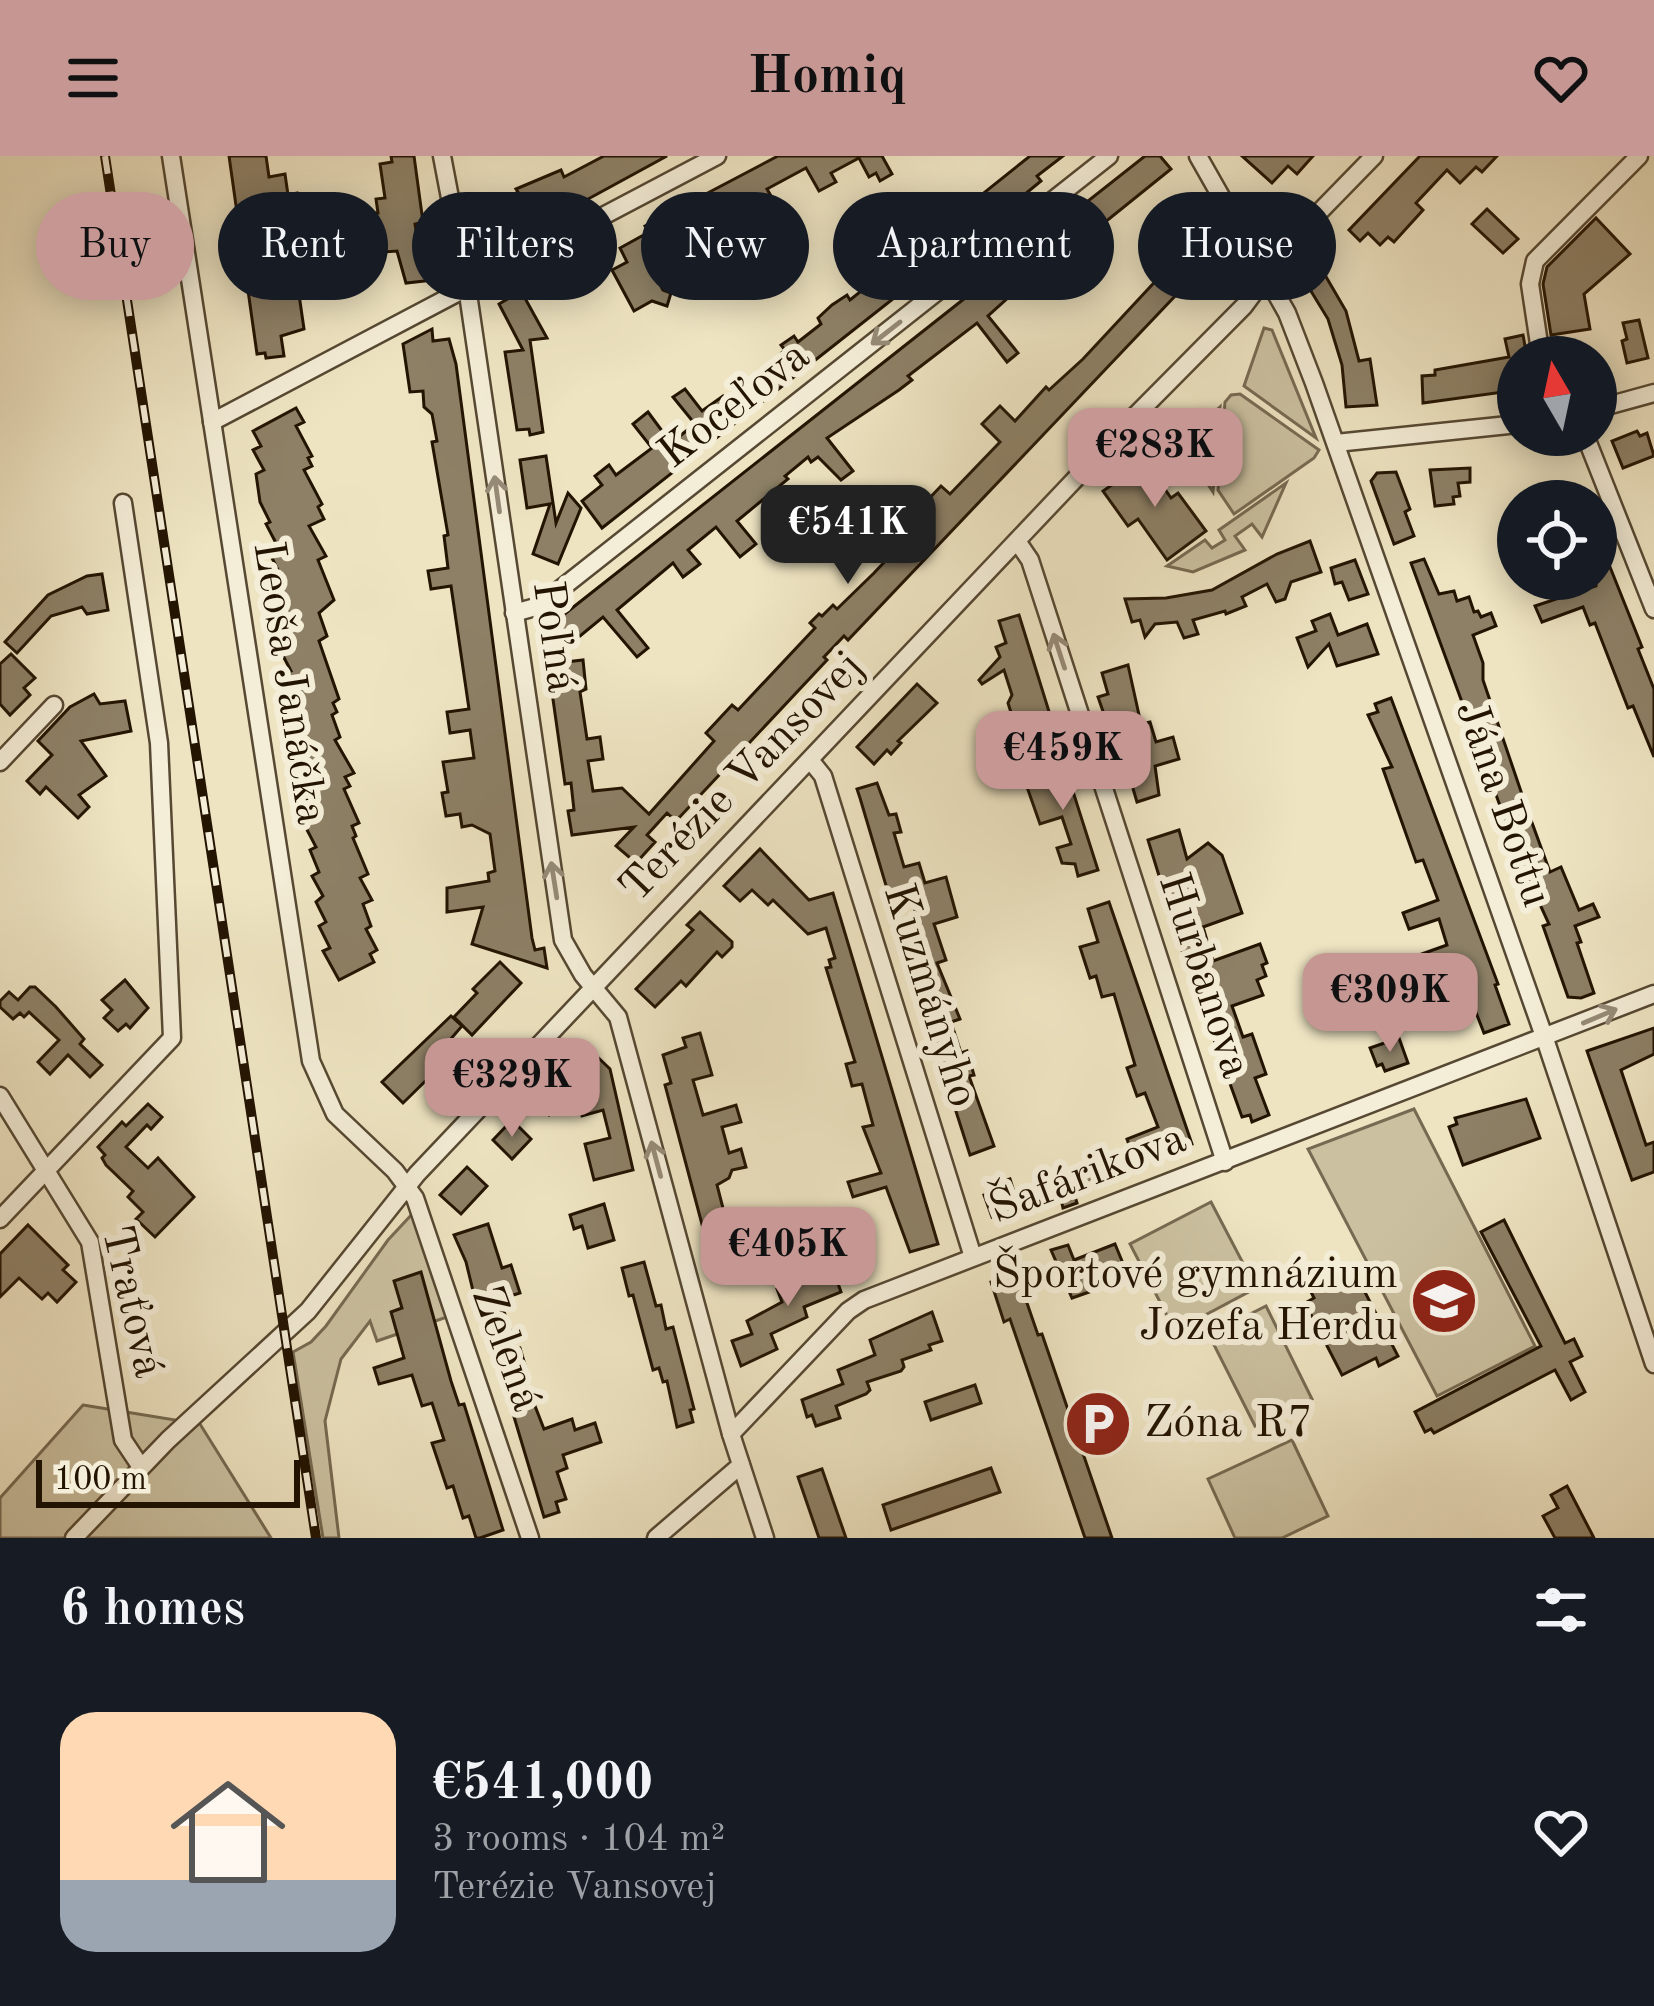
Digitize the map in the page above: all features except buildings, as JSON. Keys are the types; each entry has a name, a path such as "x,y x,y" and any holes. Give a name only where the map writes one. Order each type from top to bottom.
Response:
{"street":[{"name":"Leoša Janáčka","path":"171,156 310,1061 335,1114 408,1185"},
{"name":"Poľná","path":"442,156 449,192"},
{"path":"617,208 717,156"},
{"name":"Koceľova","path":"514,613 539,606 1109,156"},
{"name":"Jána Bottu","path":"1198,156 1219,192"},
{"name":"Terézie Vansovej","path":"1336,195 1374,156"},
{"path":"1538,336 1530,284 1535,261 1639,156"},
{"path":"212,422 442,300"},
{"name":"Poľná","path":"469,300 563,940 618,1017 731,1434"},
{"name":"Terézie Vansovej","path":"74,1538 141,1467 308,1311 408,1185 1248,300"},
{"name":"Jána Bottu","path":"1280,300 1336,443 1546,1039 1654,1364"},
{"path":"1617,403 1654,393"},
{"path":"1336,443 1497,426"},
{"path":"1593,456 1654,609"},
{"path":"0,1219 172,1038 159,743 123,503"},
{"name":"Hurbanova","path":"1017,542 1030,560 1225,1162"},
{"path":"0,762 54,705"},
{"name":"Kuzmányho","path":"810,760 823,776 973,1258"},
{"name":"Šafárikova","path":"731,1434 856,1305 1654,994"},
{"name":"Traťová","path":"0,1096 90,1242 123,1440 141,1467"},
{"name":"Zelená","path":"408,1185 530,1538"},
{"path":"731,1434 765,1538"},
{"path":"656,1538 741,1465"}],"shaded area":[{"path":"1264,328 1272,330 1316,438 1244,386"},
{"path":"1240,394 1319,450 1234,514 1218,490 1225,402"},
{"path":"1220,407 1213,492 1181,443"},
{"path":"1286,483 1262,537 1252,524 1235,536 1245,550 1193,572 1167,566 1205,540 1212,548 1225,540 1219,530"},
{"path":"1414,1109 1535,1346 1437,1396 1308,1149"},
{"path":"1211,1202 1256,1288 1175,1331 1130,1244"},
{"path":"415,1211 447,1317 377,1341 370,1321 341,1359 325,1421 339,1538 323,1538 293,1352 326,1326 388,1240"},
{"path":"1266,1306 1312,1399 1255,1426 1209,1335"},
{"path":"83,1405 200,1424 271,1538 0,1538 0,1498"},
{"path":"1292,1440 1328,1516 1282,1538 1235,1538 1208,1479"}],"railway":[{"path":"105,156 316,1538"}],"place":[{"name":"Športové gymnázium Jozefa Herdu","path":"1444,1301"},
{"name":"Zóna R7","path":"1098,1424"}]}
